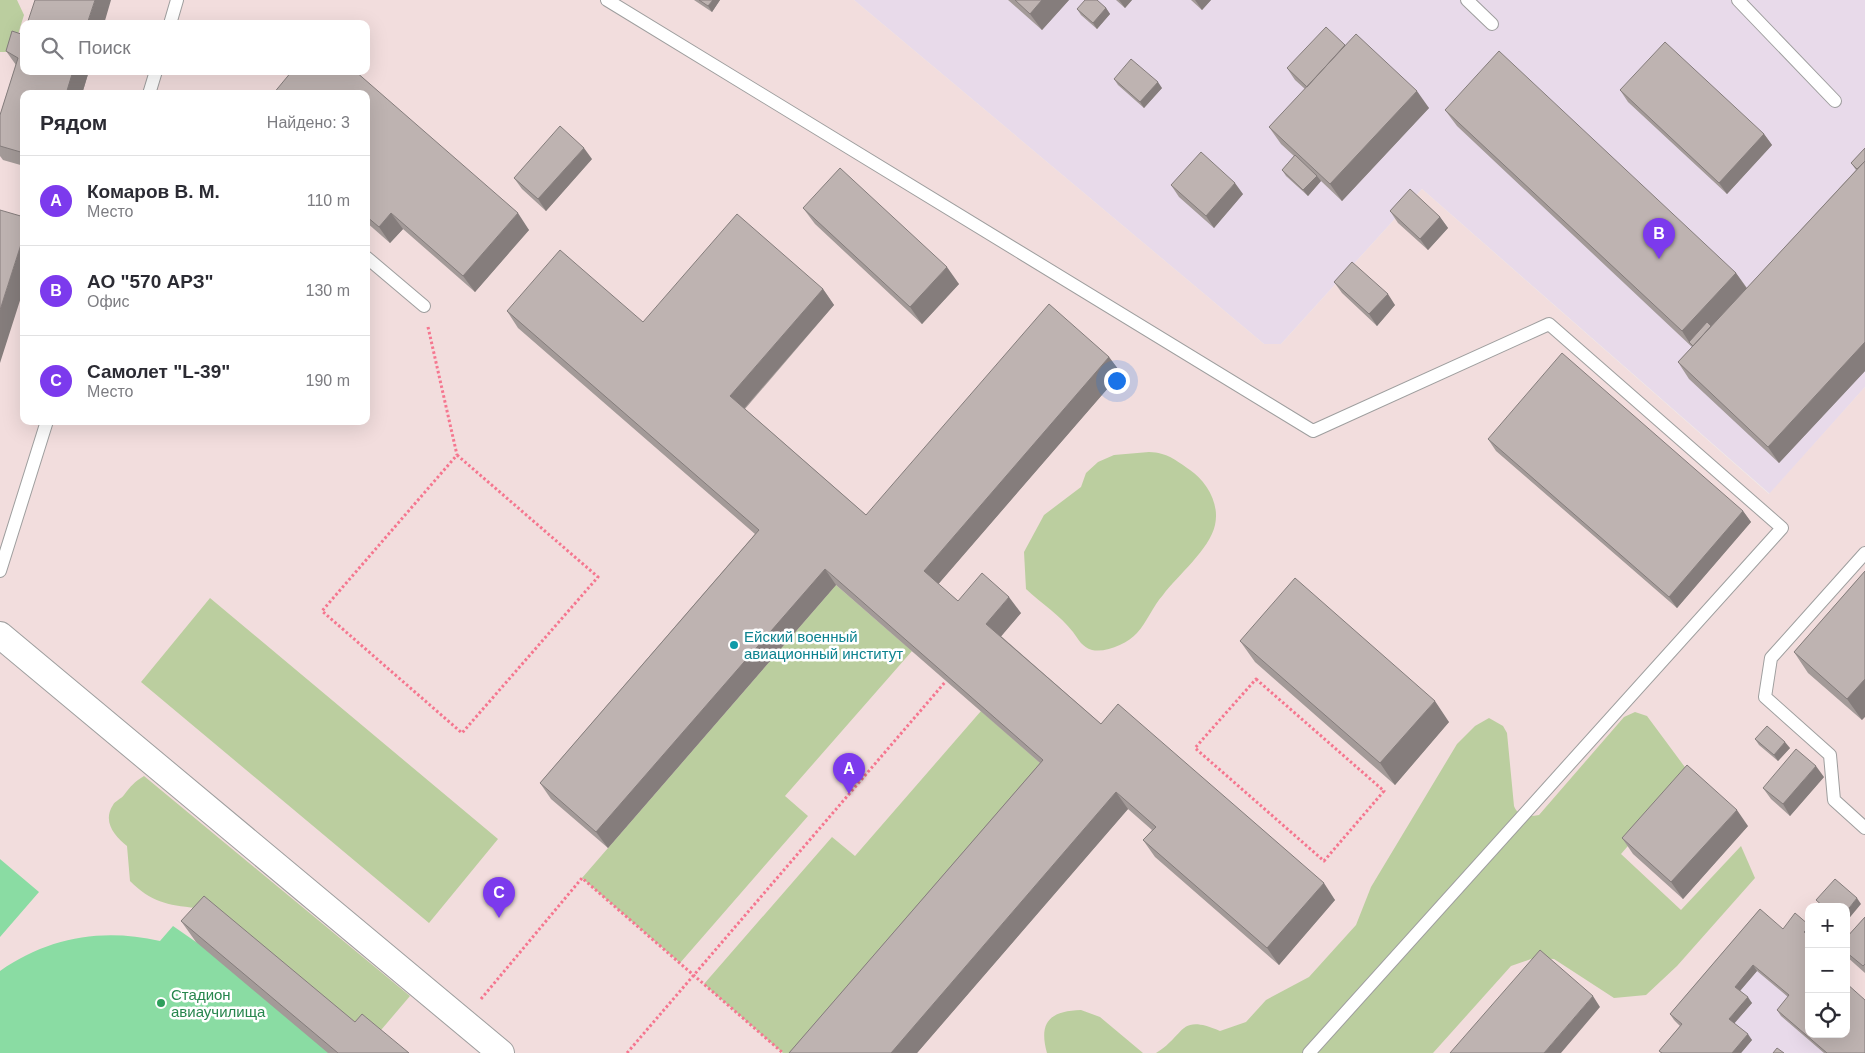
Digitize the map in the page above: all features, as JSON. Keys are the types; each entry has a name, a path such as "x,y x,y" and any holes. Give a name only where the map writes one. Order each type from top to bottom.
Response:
{"street":[{"path":"0,635 500,1053"}],"lane":[{"path":"171,20 177,0"},
{"path":"607,0 1313,431 1550,324 1782,528 1309,1053"},
{"path":"1467,0 1492,24"},
{"path":"1738,0 1835,101"},
{"path":"150,90 155,75"},
{"path":"370,260 424,306"},
{"path":"0,571 47,425"},
{"path":"1865,553 1770,658 1765,697 1830,755 1834,800 1865,828"}],"path":[{"path":"424,306 457,455 598,577 462,733 322,611 457,455"},
{"path":"1256,679 1384,791 1324,861 1195,748 1256,679"},
{"path":"627,1053 946,681"},
{"path":"462,1021 582,878 783,1053"}],"shaded area":[{"path":"0,0 854,0 1264,344 1281,344 1422,189 1769,494 1865,387 1865,1002 1850,989 1850,903 1805,903 1805,950 1764,915 1686,1030 1666,1053 0,1053"},
{"path":"854,0 1865,0 1865,387 1770,494 1422,189 1281,344 1264,344"},
{"path":"1764,915 1805,1023 1805,1038 1850,1038 1865,1053 1666,1053"}],"green space":[{"path":"0,0 17,0 24,15 22,20 20,20 20,28 15,44 9,52 0,52"},
{"path":"1149,452 1171,457 1201,480 1214,501 1215,525 1212,534 1200,553 1159,599 1137,633 1110,649 1092,650 1083,645 1062,620 1026,589 1024,552 1044,515 1081,487 1086,473 1098,462 1114,455"},
{"path":"836,585 912,651 785,796 808,816 680,963 582,878"},
{"path":"210,598 498,839 429,923 141,682"},
{"path":"981,711 1055,776 815,1053 783,1053 704,984 832,837 855,856"},
{"path":"1635,712 1647,716 1690,774 1621,854 1681,910 1741,846 1755,878 1677,966 1646,995 1614,998 1554,959 1534,958 1511,966 1433,1053 1156,1053 1189,1025 1196,1024 1220,1031 1246,1022 1266,1000 1309,977 1356,925 1371,887 1457,744 1475,726 1489,718 1503,726 1507,733 1514,806 1521,814 1531,816 1539,815 1624,717"},
{"path":"144,776 410,996 370,1043 196,908 168,904 152,898 130,881 127,846 114,833 109,823 109,817 114,804 135,782"},
{"path":"0,859 39,892 0,937"},
{"name":"Стадион авиаучилища","path":"173,926 196,942 369,1043 399,1053 0,1053 0,971 19,959 57,943 77,938 117,935 160,941"},
{"path":"1081,1010 1100,1017 1143,1053 1047,1053 1044,1033 1049,1020 1062,1013"}],"building":[{"path":"35,0 95,0 88,20 28,20"},
{"path":"699,0 713,0 708,6"},
{"path":"1015,0 1042,0 1030,14"},
{"path":"1085,0 1097,0 1106,8 1093,23 1077,9"},
{"path":"1326,27 1345,45 1307,87 1287,68"},
{"path":"12,31 20,34 20,75 72,75 67,90 20,90 20,152 0,146 0,115 18,58 6,51"},
{"path":"1356,34 1417,91 1330,184 1269,127"},
{"path":"1665,42 1764,134 1719,183 1620,90"},
{"path":"1499,51 1736,273 1682,331 1445,110"},
{"path":"1131,59 1158,82 1140,102 1114,79"},
{"path":"289,75 360,75 518,213 463,276 391,213 379,227 370,219 370,90 276,90"},
{"path":"560,126 584,148 538,199 514,178"},
{"path":"1865,148 1865,161 1857,169 1851,163"},
{"path":"1201,152 1235,183 1206,216 1171,185"},
{"path":"1295,155 1317,176 1303,190 1282,170"},
{"path":"1865,161 1865,342 1768,447 1678,362"},
{"path":"840,168 947,267 910,307 803,208"},
{"path":"1410,189 1440,217 1420,239 1390,211"},
{"path":"0,210 20,216 20,248 0,310"},
{"name":"Ейский военный авиационный институт","path":"737,214 823,289 730,396 866,515 1049,304 1109,357 924,571 958,601 982,573 1009,597 986,624 1101,724 1118,704 1324,883 1267,948 1143,840 1156,827 1116,792 891,1053 789,1053 1043,760 825,569 596,832 540,783 759,530 507,311 560,250 643,322"},
{"path":"1352,262 1388,294 1369,314 1334,282"},
{"path":"1707,322 1711,326 1693,346 1689,342"},
{"path":"1562,353 1743,511 1669,597 1488,439"},
{"path":"1865,571 1865,679 1847,699 1794,652"},
{"path":"1295,578 1435,701 1380,763 1240,641"},
{"path":"1767,726 1785,742 1774,755 1755,739"},
{"path":"1796,749 1816,766 1783,804 1763,788"},
{"path":"1687,765 1737,810 1671,882 1622,838"},
{"path":"1835,879 1857,898 1850,907 1850,903 1819,903 1816,900"},
{"path":"204,896 355,1022 362,1014 409,1053 338,1053 181,921"},
{"path":"1760,909 1783,929 1795,913 1805,922 1805,1034 1777,1010 1789,995 1753,965 1735,987 1748,997 1729,1019 1748,1034 1732,1053 1662,1053 1659,1051 1682,1024 1670,1014"},
{"path":"1865,917 1865,964 1863,966 1850,955 1850,934"},
{"path":"1540,950 1593,996 1544,1053 1450,1053"},
{"path":"1850,987 1865,1000 1865,1053 1827,1053 1810,1038 1850,1038"},
{"path":"1777,1048 1784,1053 1773,1053"}],"place":[{"name":"АО \"570 АРЗ\"","path":"1659,259"},
{"name":"Ейский военный авиационный институт","path":"734,645"},
{"name":"Комаров В. М.","path":"849,794"},
{"name":"Самолет \"L-39\"","path":"499,918"},
{"name":"Стадион авиаучилища","path":"161,1003"}]}
